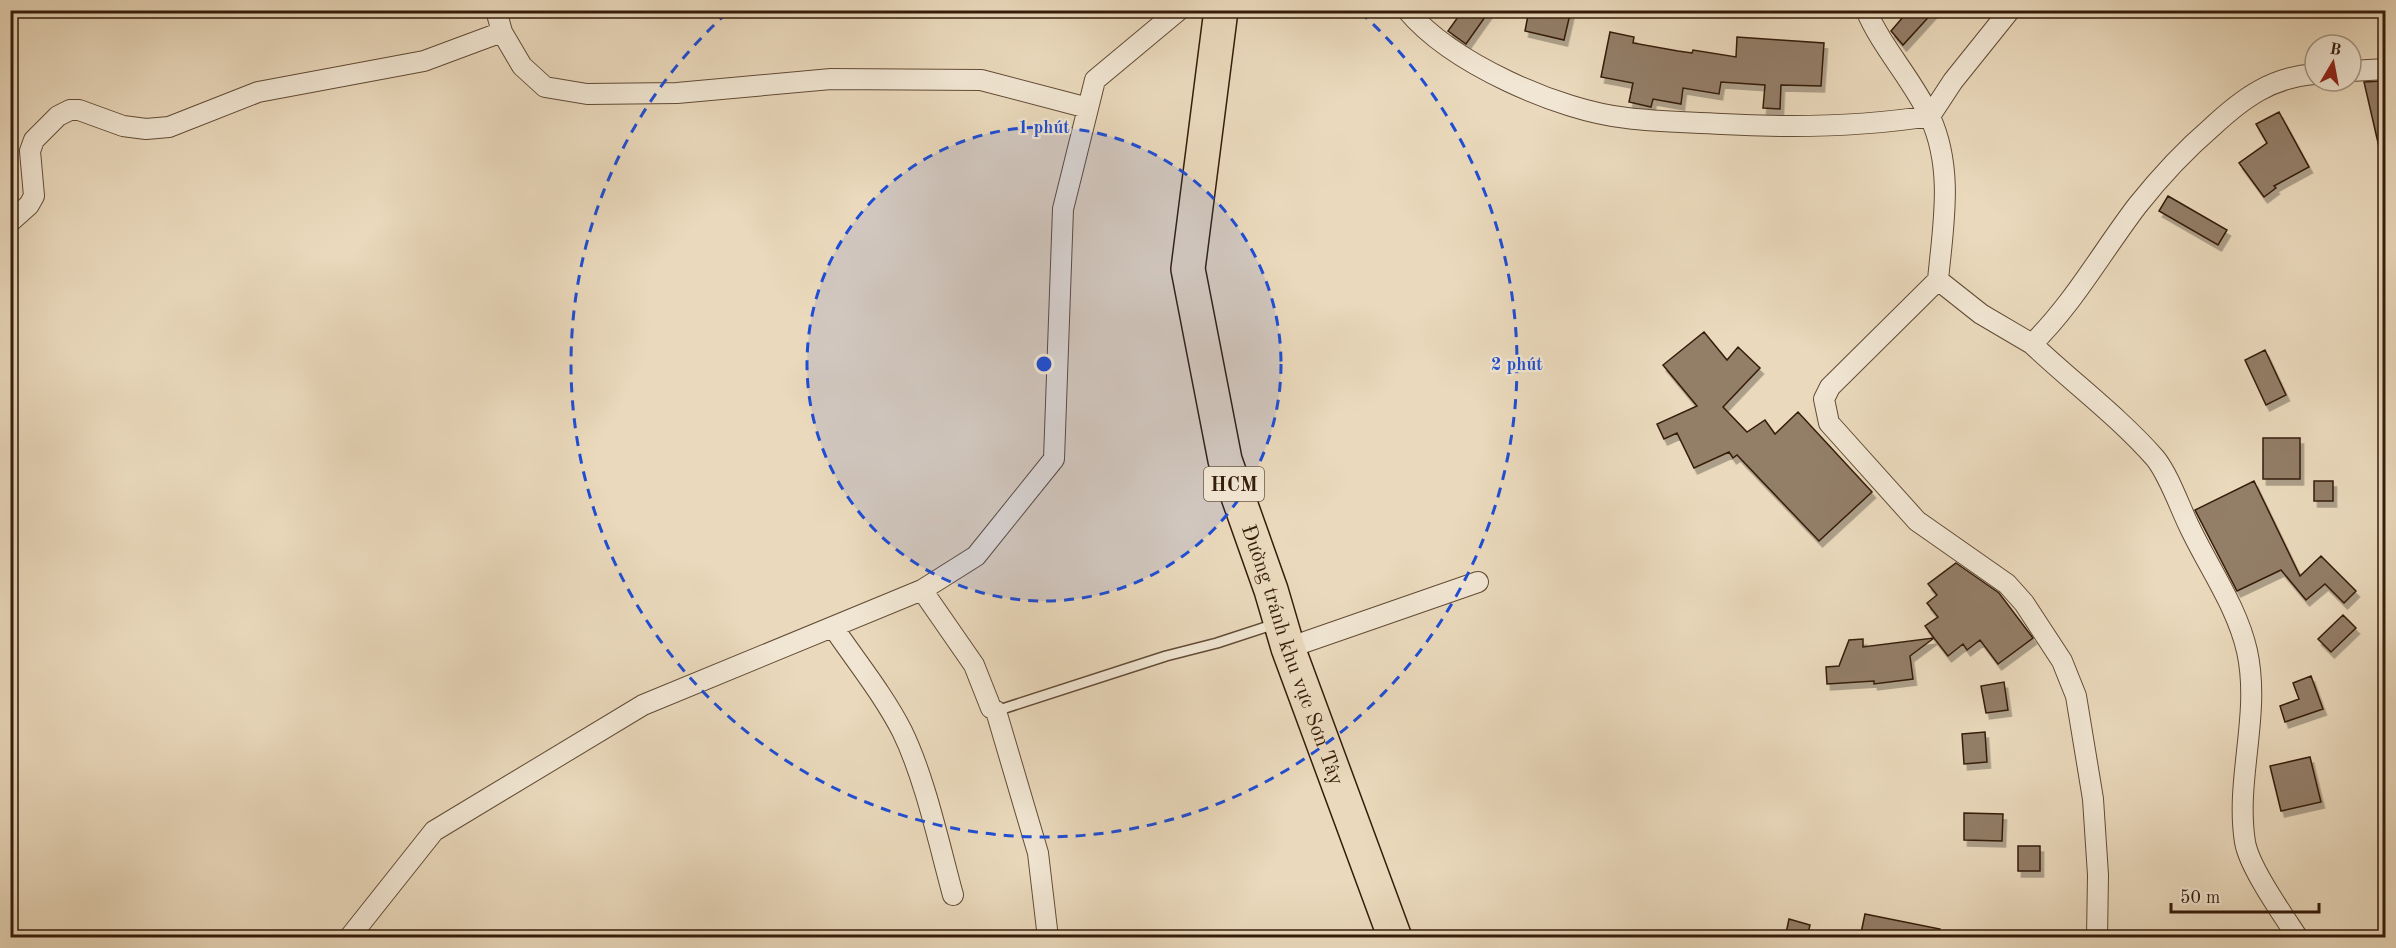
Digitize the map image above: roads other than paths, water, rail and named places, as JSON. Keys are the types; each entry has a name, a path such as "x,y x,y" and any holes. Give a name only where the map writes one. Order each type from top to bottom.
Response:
{"highway":[{"name":"Đường tránh khu vực Sơn Tây","path":"1221,10 1188,269 1225,460 1271,590 1283,635 1395,938"}],"street":[{"path":"496,10 502,32 522,66 545,87 587,94 677,93 831,79 981,80 1088,108"},
{"path":"349,938 434,831 643,705 922,590 976,556 1054,459 1063,209 1095,80 1179,10"},
{"path":"1407,10 1459,56 1547,99 1625,118 1798,128 1882,124 1930,116 1953,81 2010,10"},
{"path":"1866,10 1930,116 1944,153 1946,183 1938,280 1830,387 1824,399 1825,410 1829,423 1917,521 2007,584 2024,603 2062,661 2076,696 2094,799 2098,875 2097,938"},
{"path":"10,222 29,205 34,196 30,151 34,140 58,116 70,110 79,110 123,126 146,129 169,127 258,92 424,61 502,32"},
{"path":"2363,70 2385,69"},
{"path":"2032,344 2050,326 2137,207 2179,156 2258,90 2281,79 2303,76"},
{"path":"1938,280 1981,314 2032,344 2128,429 2157,461 2233,610 2247,651 2251,679 2252,716 2245,783 2245,843 2254,864 2298,938"},
{"path":"1283,635 1478,582"},
{"path":"922,590 974,665 991,708 996,711 1038,853 1048,938"},
{"path":"833,627 874,685 902,732 932,816 953,895"}],"lane":[{"path":"996,711 1283,635"}]}
